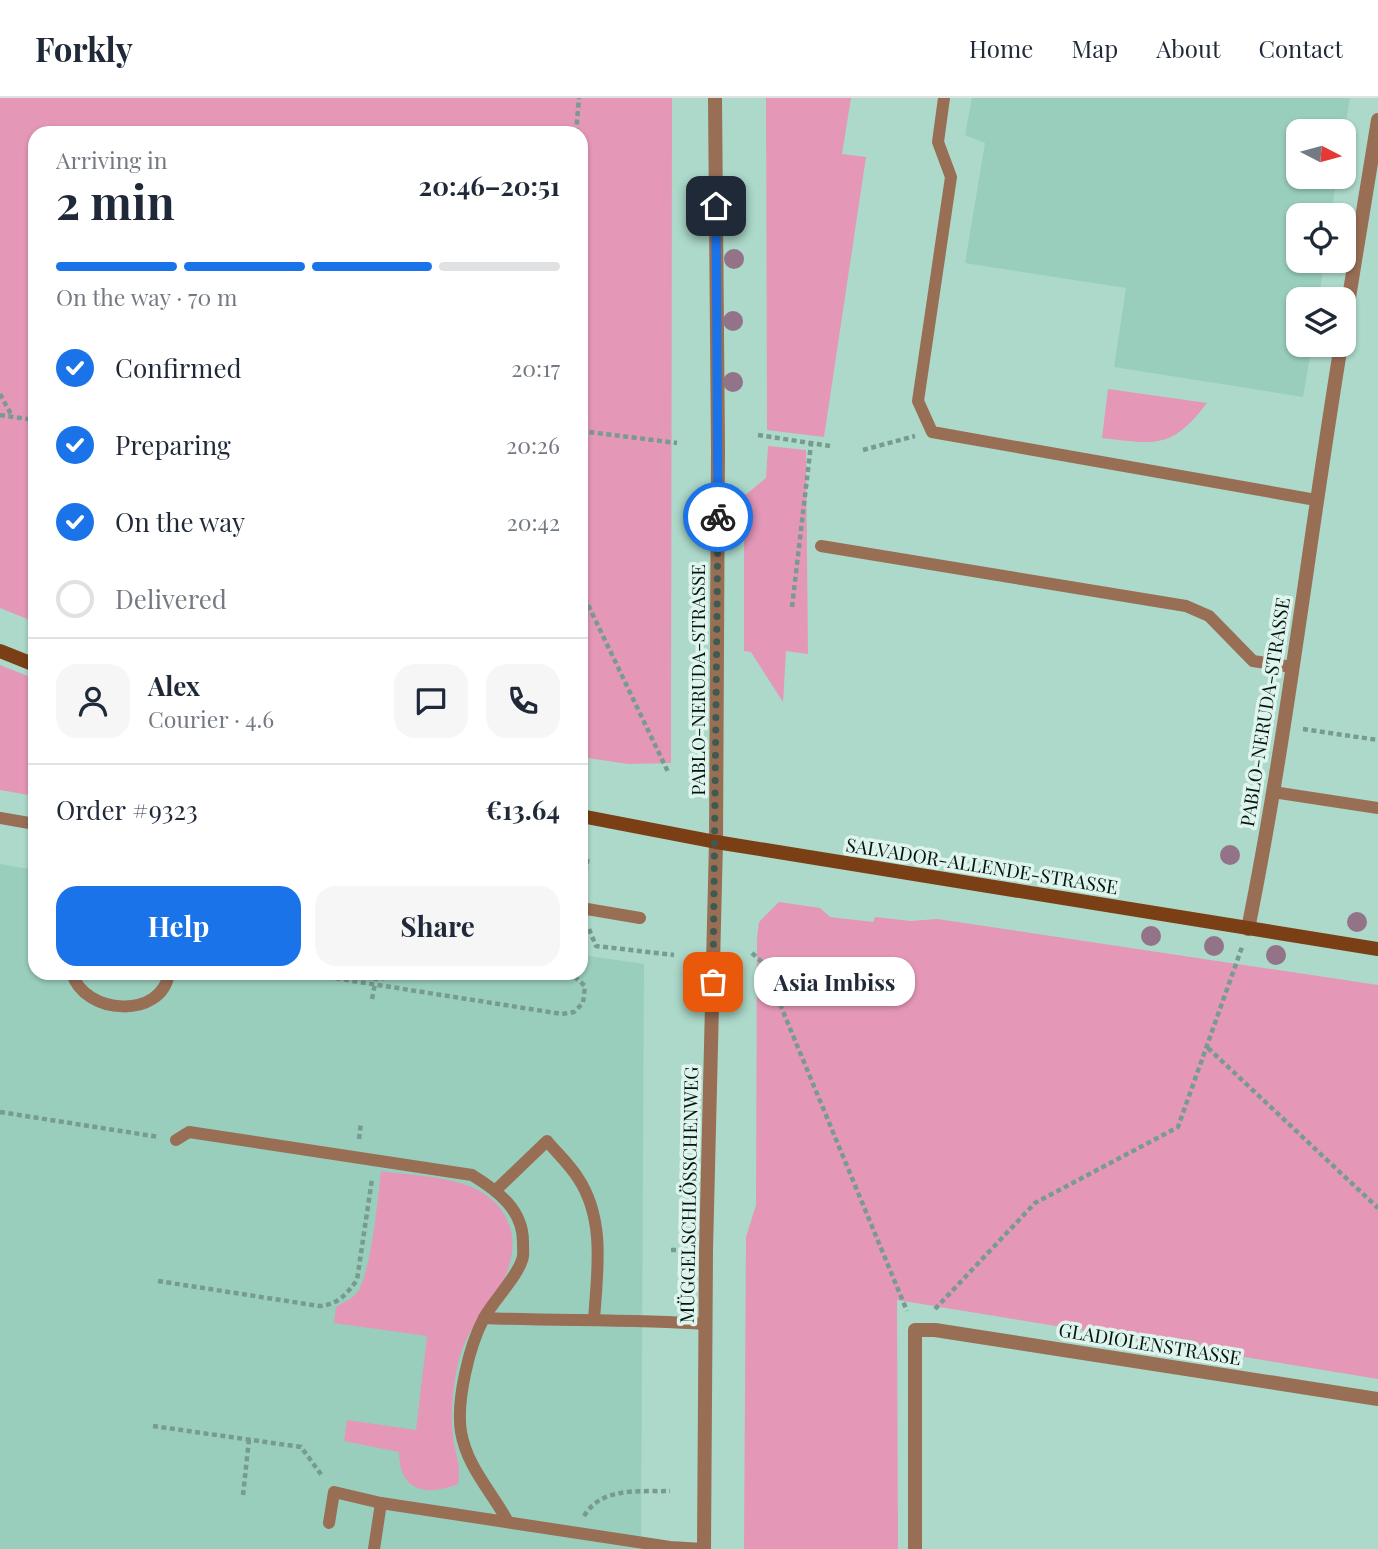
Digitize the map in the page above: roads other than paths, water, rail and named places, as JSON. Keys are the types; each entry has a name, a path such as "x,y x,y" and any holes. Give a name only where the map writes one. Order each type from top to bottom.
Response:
{"main road":[{"path":"0,651 28,662"},
{"name":"SALVADOR-ALLENDE-STRASSE","path":"588,817 716,842 1378,949"}],"street":[{"name":"PABLO-NERUDA-STRASSE","path":"715,98 718,435 716,842"},
{"path":"1351,287 1378,120"},
{"name":"PABLO-NERUDA-STRASSE","path":"1248,929 1273,792 1339,357"},
{"name":"MÜGGELSCHLÖSSCHENWEG","path":"703,1549 716,842"},
{"name":"GLADIOLENSTRASSE","path":"915,1549 915,1331 935,1330 1378,1399"}],"lane":[{"path":"944,98 938,142 951,177 918,401 932,432 1316,500"},
{"path":"821,547 1185,606 1209,616 1252,661 1292,667"},
{"path":"1273,792 1378,808"},
{"path":"0,818 28,823"},
{"path":"588,909 640,918"},
{"path":"74,980 88,998 115,1006 138,1006 154,998 168,980"},
{"path":"176,1140 189,1132 472,1175 496,1190 516,1212 523,1234 522,1260 484,1318 468,1356 461,1432 472,1467 498,1502 508,1522"},
{"path":"496,1190 547,1141 579,1179 596,1219 598,1262 594,1320"},
{"path":"484,1318 706,1324"},
{"path":"328,1523 334,1492 381,1503 670,1547 703,1549"},
{"path":"374,1549 381,1503"}],"place":[{"name":"Asia Imbiss","path":"713,982"}]}
